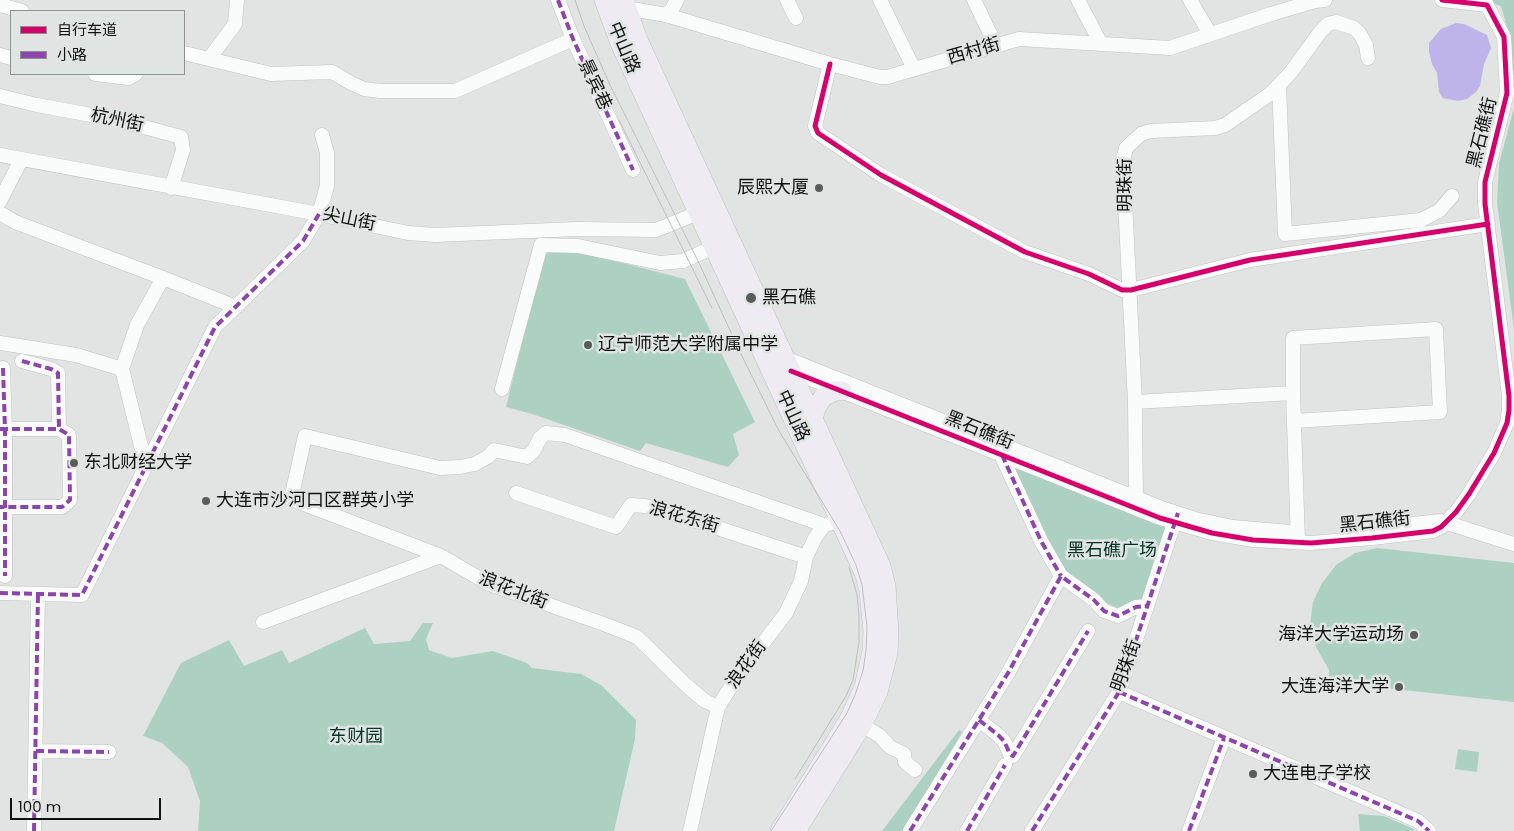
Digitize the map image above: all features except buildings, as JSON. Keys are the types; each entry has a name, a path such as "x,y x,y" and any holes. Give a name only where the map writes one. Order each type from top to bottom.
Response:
{"highway":[{"name":"中山路","path":"604,0 620,43 790,413 832,523 864,575 869,590 873,632 872,651 869,670 858,704 780,831"},
{"name":"中山路","path":"625,4 638,40 795,373 813,419 881,566 886,586 889,633 888,653 878,692 862,725 796,831"},
{"path":"736,296 753,311 777,360 795,373"},
{"path":"813,419 816,408 823,397 835,391 842,392"}],"street":[{"path":"210,59 235,24 235,0"},
{"name":"景宾巷","path":"558,0 573,39 633,170"},
{"path":"666,15 677,0"},
{"path":"787,0 796,18"},
{"path":"880,0 914,69"},
{"path":"974,0 996,46"},
{"path":"1078,0 1101,44"},
{"path":"1190,0 1210,34"},
{"name":"西村街","path":"625,4 830,64 880,77 887,77 1019,39 1170,48 1314,0 1325,0"},
{"name":"黑石礁街","path":"795,373 1001,455 1232,537 1298,537 1342,541 1432,531 1441,528 1469,494 1494,453 1507,423 1509,410 1485,182 1507,93 1504,37 1487,5 1442,0"},
{"path":"0,5 18,10"},
{"name":"明珠街","path":"1136,503 1131,290 1123,160 1126,148 1141,134 1151,131 1215,128 1225,124 1270,94 1291,72 1328,24 1344,23 1354,28 1366,45 1368,58"},
{"path":"185,52 271,74 332,72 357,86 380,92 455,91 573,39"},
{"path":"830,64 815,126 818,133 881,175 1025,252 1089,274 1122,290 1131,290 1250,260 1488,224"},
{"path":"104,75 129,78 134,75"},
{"path":"1279,85 1285,234 1421,220 1439,211 1452,196"},
{"name":"杭州街","path":"0,96 118,120 181,137 183,150 171,188"},
{"path":"0,593 82,594 215,327 303,242 319,214 327,186 327,153 322,135"},
{"name":"尖山街","path":"0,155 408,232 435,235 577,229 656,230 698,212"},
{"path":"0,201 21,160"},
{"path":"0,213 15,222 236,307"},
{"path":"502,389 541,245 578,246 660,263 683,261 714,247"},
{"path":"146,466 122,368 137,325 164,278"},
{"path":"1294,421 1440,412 1436,329 1293,338 1294,421 1298,537"},
{"path":"0,343 76,355 122,368"},
{"path":"22,361 51,368 58,373 58,429"},
{"path":"3,368 2,507 4,576"},
{"path":"790,413 795,373"},
{"name":"黑石礁街","path":"795,373 828,375"},
{"name":"黑石礁街","path":"795,373 828,375 1136,503"},
{"path":"1135,402 1294,394"},
{"path":"2,429 58,429 70,435 70,500 62,506 2,507"},
{"name":"浪花北街","path":"718,707 705,701 687,686 637,637 489,584 441,556 291,499 305,436 440,468 475,464 489,456 494,450 526,457 546,433 565,434 832,523"},
{"path":"1001,455 1041,541 1061,576 1094,600 1104,612 1118,616 1136,607 1147,606"},
{"name":"浪花东街","path":"516,493 616,527 630,506 645,506 806,557"},
{"name":"明珠街","path":"1032,831 1120,692 1176,518"},
{"path":"1447,522 1514,544"},
{"name":"浪花街","path":"690,831 718,707 786,614 801,581 806,557 815,538 832,523"},
{"path":"263,622 441,556"},
{"path":"910,831 1008,673 1061,576"},
{"path":"34,831 38,594"},
{"path":"979,720 1004,741 1010,754 1013,756 1088,631"},
{"path":"1120,692 1418,820 1429,831"},
{"path":"862,725 880,736 890,748 904,754 905,762 915,770"},
{"path":"1189,831 1224,738"},
{"path":"36,751 109,752"},
{"path":"967,831 1006,765"}],"green space":[{"path":"1478,0 1514,0 1514,76 1508,31 1501,6"},
{"path":"1514,107 1514,329 1497,202 1499,164"},
{"name":"辽宁师范大学附属中学","path":"545,250 576,251 685,279 755,422 733,434 739,455 728,467 646,443 640,451 506,407"},
{"name":"黑石礁广场","path":"1006,460 1169,525 1145,599 1119,609 1105,602 1063,571"},
{"name":"海洋大学运动场","path":"1377,548 1514,563 1514,702 1329,682 1329,670 1316,647 1310,624 1313,602 1322,583 1336,565 1355,553"},
{"name":"东财园","path":"423,623 433,623 426,639 429,650 452,658 493,651 527,663 532,668 581,674 601,685 636,720 635,739 614,831 198,831 200,801 188,767 162,743 143,736 181,663 229,640 244,666 282,650 289,663 365,628 374,644 410,641"},
{"path":"959,730 962,732 904,831 882,831"},
{"path":"1458,749 1479,752 1477,772 1455,769"},
{"path":"1358,814 1384,816 1414,829 1413,831 1360,831"}],"shaded area":[{"path":"1456,23 1464,24 1487,35 1491,48 1484,64 1480,86 1467,99 1458,101 1443,98 1439,92 1437,73 1429,52 1429,43 1441,29"}],"tram line":[{"path":"575,0 584,26 610,85 699,263 740,352 779,431 840,531 856,565 862,585 867,626 866,650 863,671 855,695 847,713 771,831"},
{"path":"619,120 712,308"},
{"path":"795,779 846,696 853,680 859,642 859,617 857,595 849,567"}],"marked path":[{"path":"558,0 573,39 633,170"},
{"path":"0,593 82,595 215,327 303,241 319,214"},
{"path":"22,361 51,369 58,373 59,429"},
{"path":"3,368 5,576"},
{"path":"0,429 59,429 69,435 70,500 62,507 0,507"},
{"path":"1002,455 1041,541 1061,576"},
{"path":"1032,831 1119,692 1178,513"},
{"path":"910,831 1008,673 1061,576 1094,600 1104,611 1118,616 1136,607 1147,606"},
{"path":"34,831 38,594"},
{"path":"979,720 1004,741 1010,754 1013,756 1088,631"},
{"path":"1119,692 1418,821 1429,831"},
{"path":"1189,831 1224,738"},
{"path":"36,751 109,752"},
{"path":"967,831 1005,765"}],"cycle path":[{"path":"791,371 1160,518 1212,533 1253,540 1311,543 1433,531 1441,527 1456,512 1469,494 1494,453 1507,423 1509,410 1509,396 1485,204 1485,182 1507,93 1504,37 1487,5 1442,0"},
{"path":"830,64 815,126 818,133 881,175 1025,252 1089,274 1122,290 1131,290 1250,260 1488,224"}],"place":[{"name":"辰熙大厦","path":"819,188"},
{"name":"黑石礁","path":"751,298"},
{"name":"辽宁师范大学附属中学","path":"588,345"},
{"name":"东北财经大学","path":"74,463"},
{"name":"大连市沙河口区群英小学","path":"206,501"},
{"name":"海洋大学运动场","path":"1414,635"},
{"name":"大连海洋大学","path":"1399,687"},
{"name":"大连电子学校","path":"1253,774"}]}
